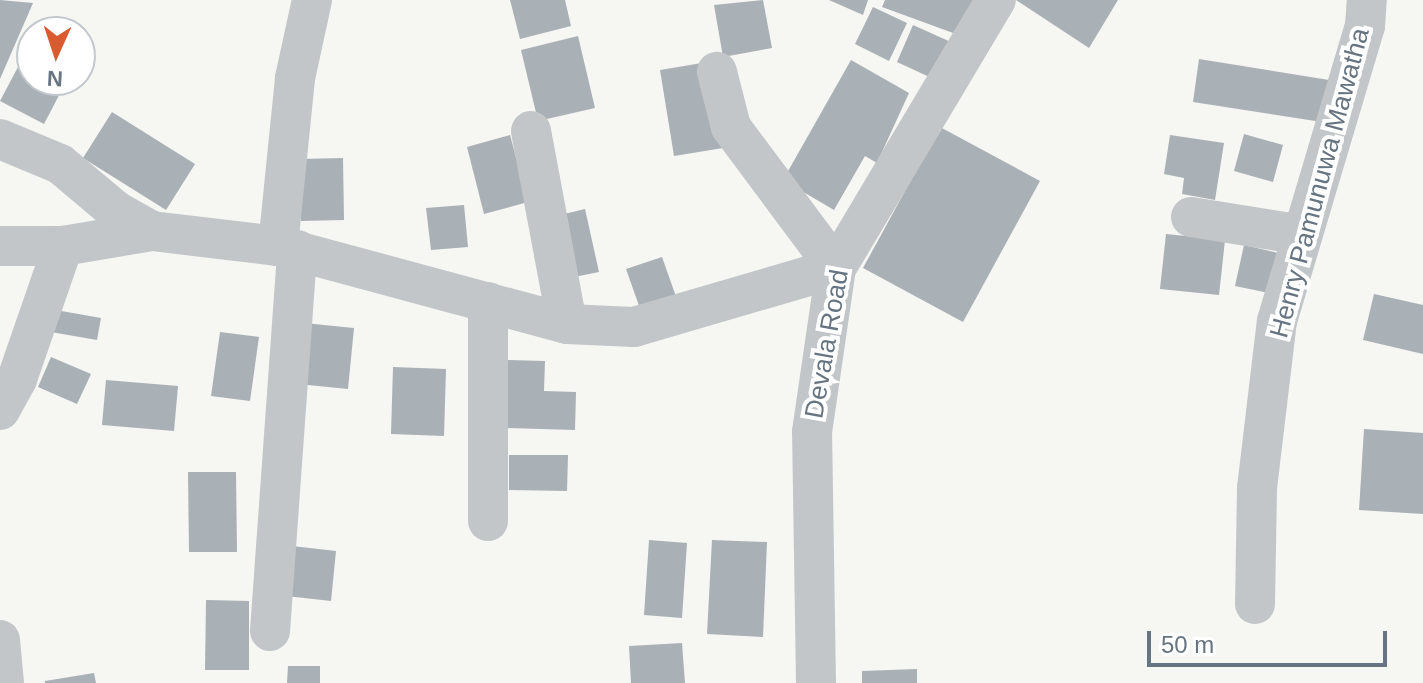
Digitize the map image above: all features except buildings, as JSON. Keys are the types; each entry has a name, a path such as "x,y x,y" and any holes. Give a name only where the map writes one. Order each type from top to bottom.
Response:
{"street":[{"path":"270,631 295,78 312,0"},
{"name":"Devala Road","path":"816,683 812,432 836,268 996,0"},
{"name":"Henry Pamunuwa Mawatha","path":"1255,604 1257,488 1277,321 1365,26 1367,0"},
{"path":"0,246 63,246 152,231 288,248 567,324 634,327 836,268 731,127 717,72"},
{"path":"531,131 567,324"},
{"path":"0,139 60,164 116,211 152,231"},
{"path":"1191,217 1303,235"},
{"path":"0,410 17,379 63,246"},
{"path":"488,302 488,521"},
{"path":"0,640 4,683"}]}
